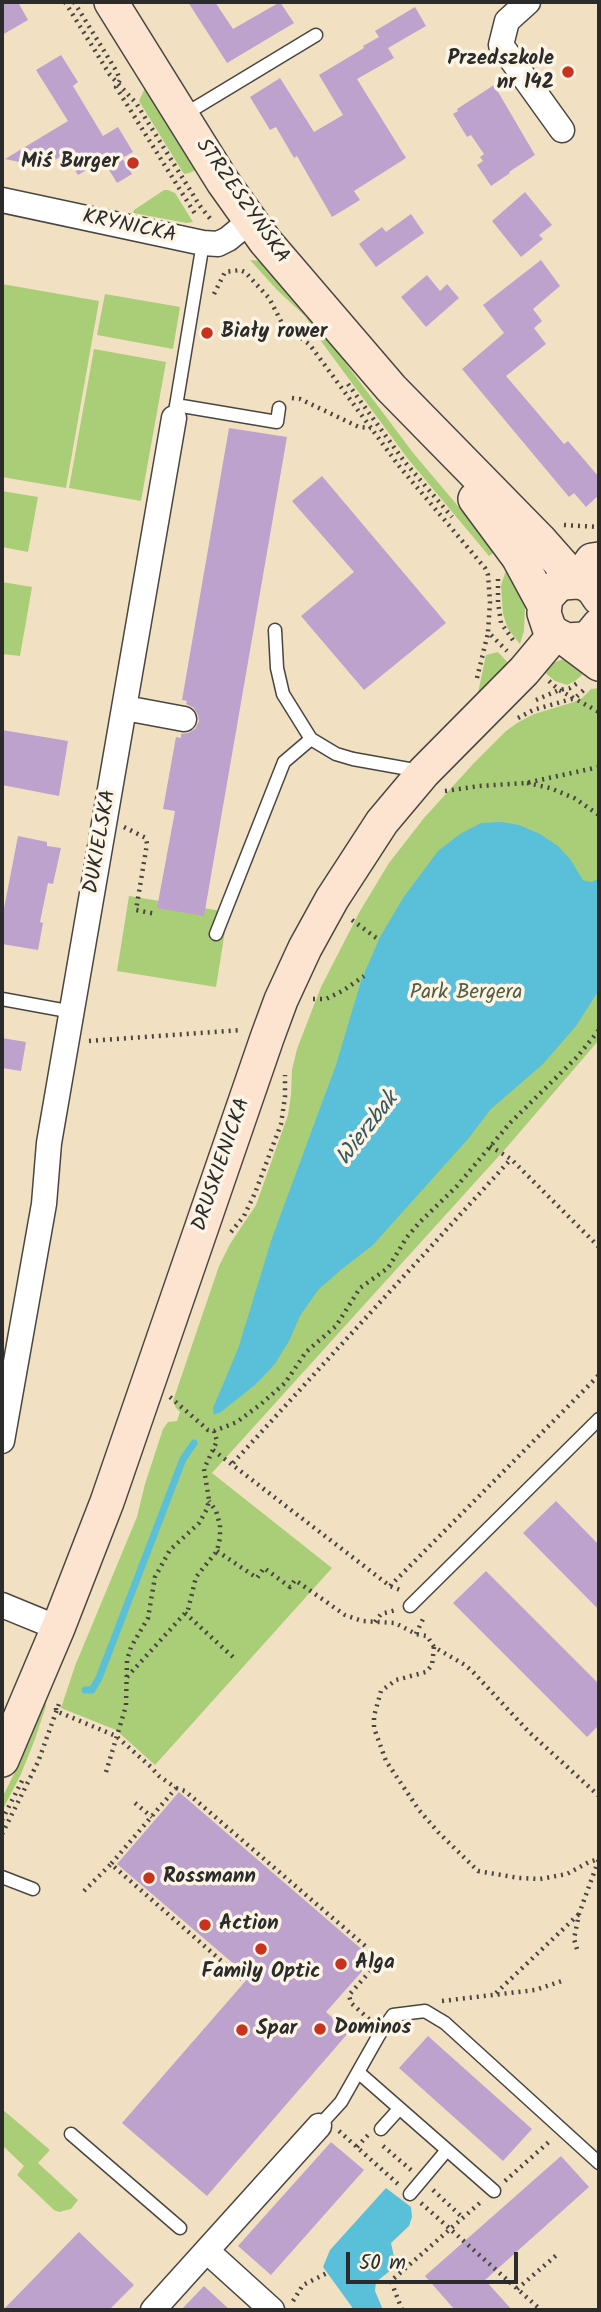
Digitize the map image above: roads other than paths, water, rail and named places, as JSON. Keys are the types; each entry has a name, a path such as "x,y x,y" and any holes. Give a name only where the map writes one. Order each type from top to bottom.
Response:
{"street":[{"name":"STRZESZYŃSKA","path":"111,2 223,182 225,237 289,270 391,388 531,531 594,558"},
{"path":"528,2 506,21 501,45 562,130"},
{"name":"KRYNICKA","path":"2,200 225,237"},
{"name":"STRZESZYŃSKA","path":"391,388 518,557 555,627 591,676"},
{"name":"DUKIELSKA","path":"2,1441 44,1204 49,1143 175,412"},
{"name":"DRUSKIENICKA","path":"2,1760 12,1709 58,1628 107,1502 281,1000 312,936 357,857 382,822 438,777 555,627 546,598 556,587 570,582 594,558"},
{"path":"555,627 583,639 590,636 599,625"},
{"path":"125,708 184,719"},
{"path":"2,1605 58,1628"},
{"path":"153,2310 322,2123"},
{"path":"208,2252 281,2308"}],"lane":[{"path":"181,116 316,35"},
{"name":"DUKIELSKA","path":"175,412 225,237"},
{"path":"175,412 277,422 279,408"},
{"path":"275,630 277,668 283,694 311,739 336,754 438,777"},
{"path":"216,934 284,762 311,739"},
{"path":"2,999 72,1012"},
{"path":"415,1602 599,1419"},
{"path":"2,1877 33,1889"},
{"path":"322,2123 341,2102 393,2015 425,2011 444,2023 599,2162"},
{"path":"358,2072 494,2190"},
{"path":"381,2129 399,2109"},
{"path":"71,2134 180,2228"},
{"path":"410,2194 447,2150"}],"water":[{"path":"481,823 519,825 540,834 558,846 583,880 591,882 599,879 599,990 576,1026 543,1064 491,1109 468,1139 373,1245 318,1290 300,1316 275,1364 256,1384 214,1415 213,1408 238,1349 272,1238 336,1065 361,981 380,937 403,898 438,851 460,834"},
{"path":"386,2188 411,2207 412,2217 409,2226 391,2243 396,2266 376,2282 375,2291 383,2310 351,2310 352,2307 323,2267 330,2250"}],"waterway":[{"name":"Wierzbak","path":"85,1690 92,1690 99,1678 183,1459 194,1443"}],"place":[{"name":"Przedszkole nr 142","path":"568,72"},
{"name":"Miś Burger","path":"133,163"},
{"name":"Biały rower","path":"207,333"},
{"name":"Rossmann","path":"149,1878"},
{"name":"Action","path":"205,1925"},
{"name":"Family Optic","path":"261,1949"},
{"name":"Alga","path":"341,1964"},
{"name":"Dominos","path":"320,2029"},
{"name":"Spar","path":"242,2030"}],"park label":[{"name":"Park Bergera","path":"466,994"}]}
